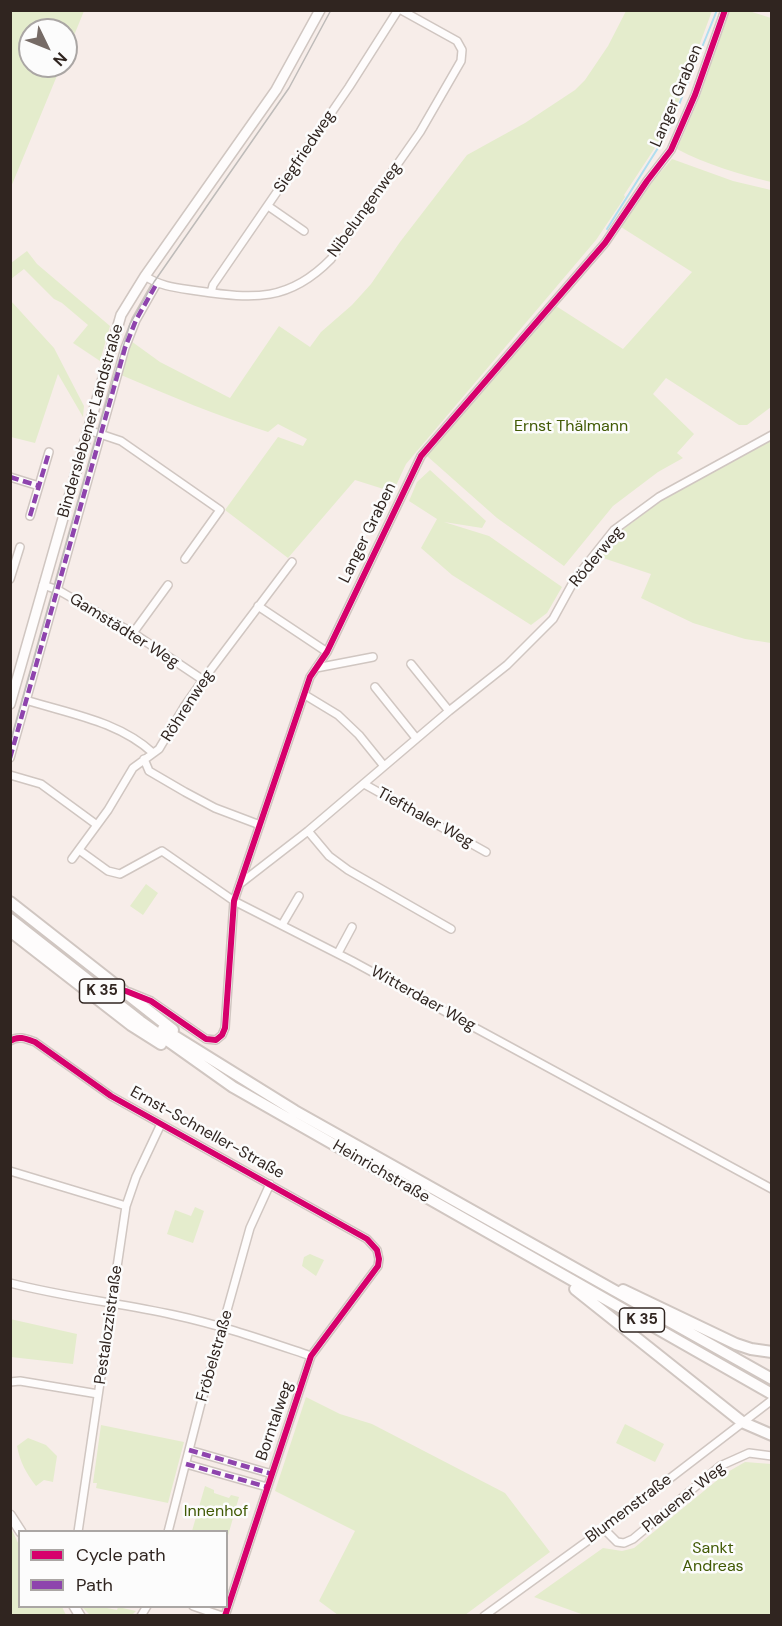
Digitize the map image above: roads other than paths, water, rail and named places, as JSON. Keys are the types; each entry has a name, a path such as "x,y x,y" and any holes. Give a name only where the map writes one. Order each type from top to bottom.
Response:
{"highway":[{"name":"K 35","path":"10,902 126,991 198,1057"},
{"name":"Heinrichstraße","path":"10,913 198,1057 233,1087 771,1394"},
{"name":"Heinrichstraße","path":"10,919 198,1057 771,1379"},
{"name":"K 35","path":"10,931 131,1025 184,1061 198,1057"},
{"path":"554,1271 742,1422 771,1435"},
{"path":"606,1287 616,1286 751,1349 771,1352"}],"main road":[{"name":"Binderslebener Landstraße","path":"10,704 115,334 126,305 276,90 320,10"},
{"path":"10,1515 20,1530"}],"street":[{"name":"Siegfriedweg","path":"211,293 213,285 400,10 435,28"},
{"name":"Langer Graben","path":"126,991 151,1001 206,1040 216,1040 222,1035 225,1028 234,901 310,677 327,652 422,456 606,243 647,181 671,150 695,95 725,10"},
{"name":"Nibelungenweg","path":"145,276 157,283 211,293 247,296 273,294 299,284 320,270 331,259 420,132 461,62 462,50 457,41 435,28"},
{"path":"268,206 304,231"},
{"name":"Binderslebener Landstraße","path":"10,758 128,339 135,320 157,283"},
{"path":"88,430 120,441 220,510 185,560"},
{"name":"Röderweg","path":"241,883 308,831 416,738 507,665 553,618 575,579 614,530 659,497 771,435"},
{"path":"30,516 49,452"},
{"path":"10,477 39,486"},
{"path":"11,578 20,547"},
{"name":"Röhrenweg","path":"72,859 108,810 133,768 159,749 203,680 292,562"},
{"name":"Gamstädter Weg","path":"43,585 58,590 133,633 203,680"},
{"path":"133,633 168,585"},
{"path":"258,606 327,652"},
{"path":"316,668 373,657"},
{"path":"411,664 449,711"},
{"path":"375,687 416,738"},
{"path":"305,695 338,715 359,735 384,766"},
{"path":"26,700 106,723 144,745 153,753"},
{"path":"144,759 149,771 185,792 214,808 260,825"},
{"path":"10,775 41,784 97,825"},
{"name":"Tiefthaler Weg","path":"364,784 486,852"},
{"path":"308,831 329,856 348,870 451,930"},
{"name":"Witterdaer Weg","path":"79,850 108,871 120,874 162,851 234,901 338,953 771,1189"},
{"path":"282,925 299,896"},
{"path":"338,953 352,927"},
{"name":"Ernst-Schneller-Straße","path":"10,1041 24,1038 35,1042 111,1096 367,1239 377,1250"},
{"name":"Pestalozzistraße","path":"78,1530 126,1206 136,1177 161,1124"},
{"path":"10,1171 126,1206"},
{"name":"Fröbelstraße","path":"169,1530 250,1228 270,1184"},
{"name":"Borntalweg","path":"228,1601 311,1356 378,1266 377,1250"},
{"path":"10,1283 42,1292 177,1315 224,1327 311,1356"},
{"path":"10,1382 20,1381 98,1394"},
{"name":"Blumenstraße","path":"484,1616 604,1529 771,1400"},
{"path":"189,1450 272,1474"},
{"name":"Plauener Weg","path":"604,1529 617,1542 624,1543 633,1539 720,1466 749,1453 771,1456"},
{"path":"186,1464 267,1487"},
{"path":"199,1608 223,1616"}],"waterway":[{"path":"607,229 668,132 717,10"}],"tram line":[{"path":"10,744 130,324 154,282 289,88 331,10"}],"park label":[{"name":"Ernst Thälmann","path":"571,427"},
{"name":"Innenhof","path":"216,1512"},
{"name":"Sankt Andreas","path":"713,1558"}]}
